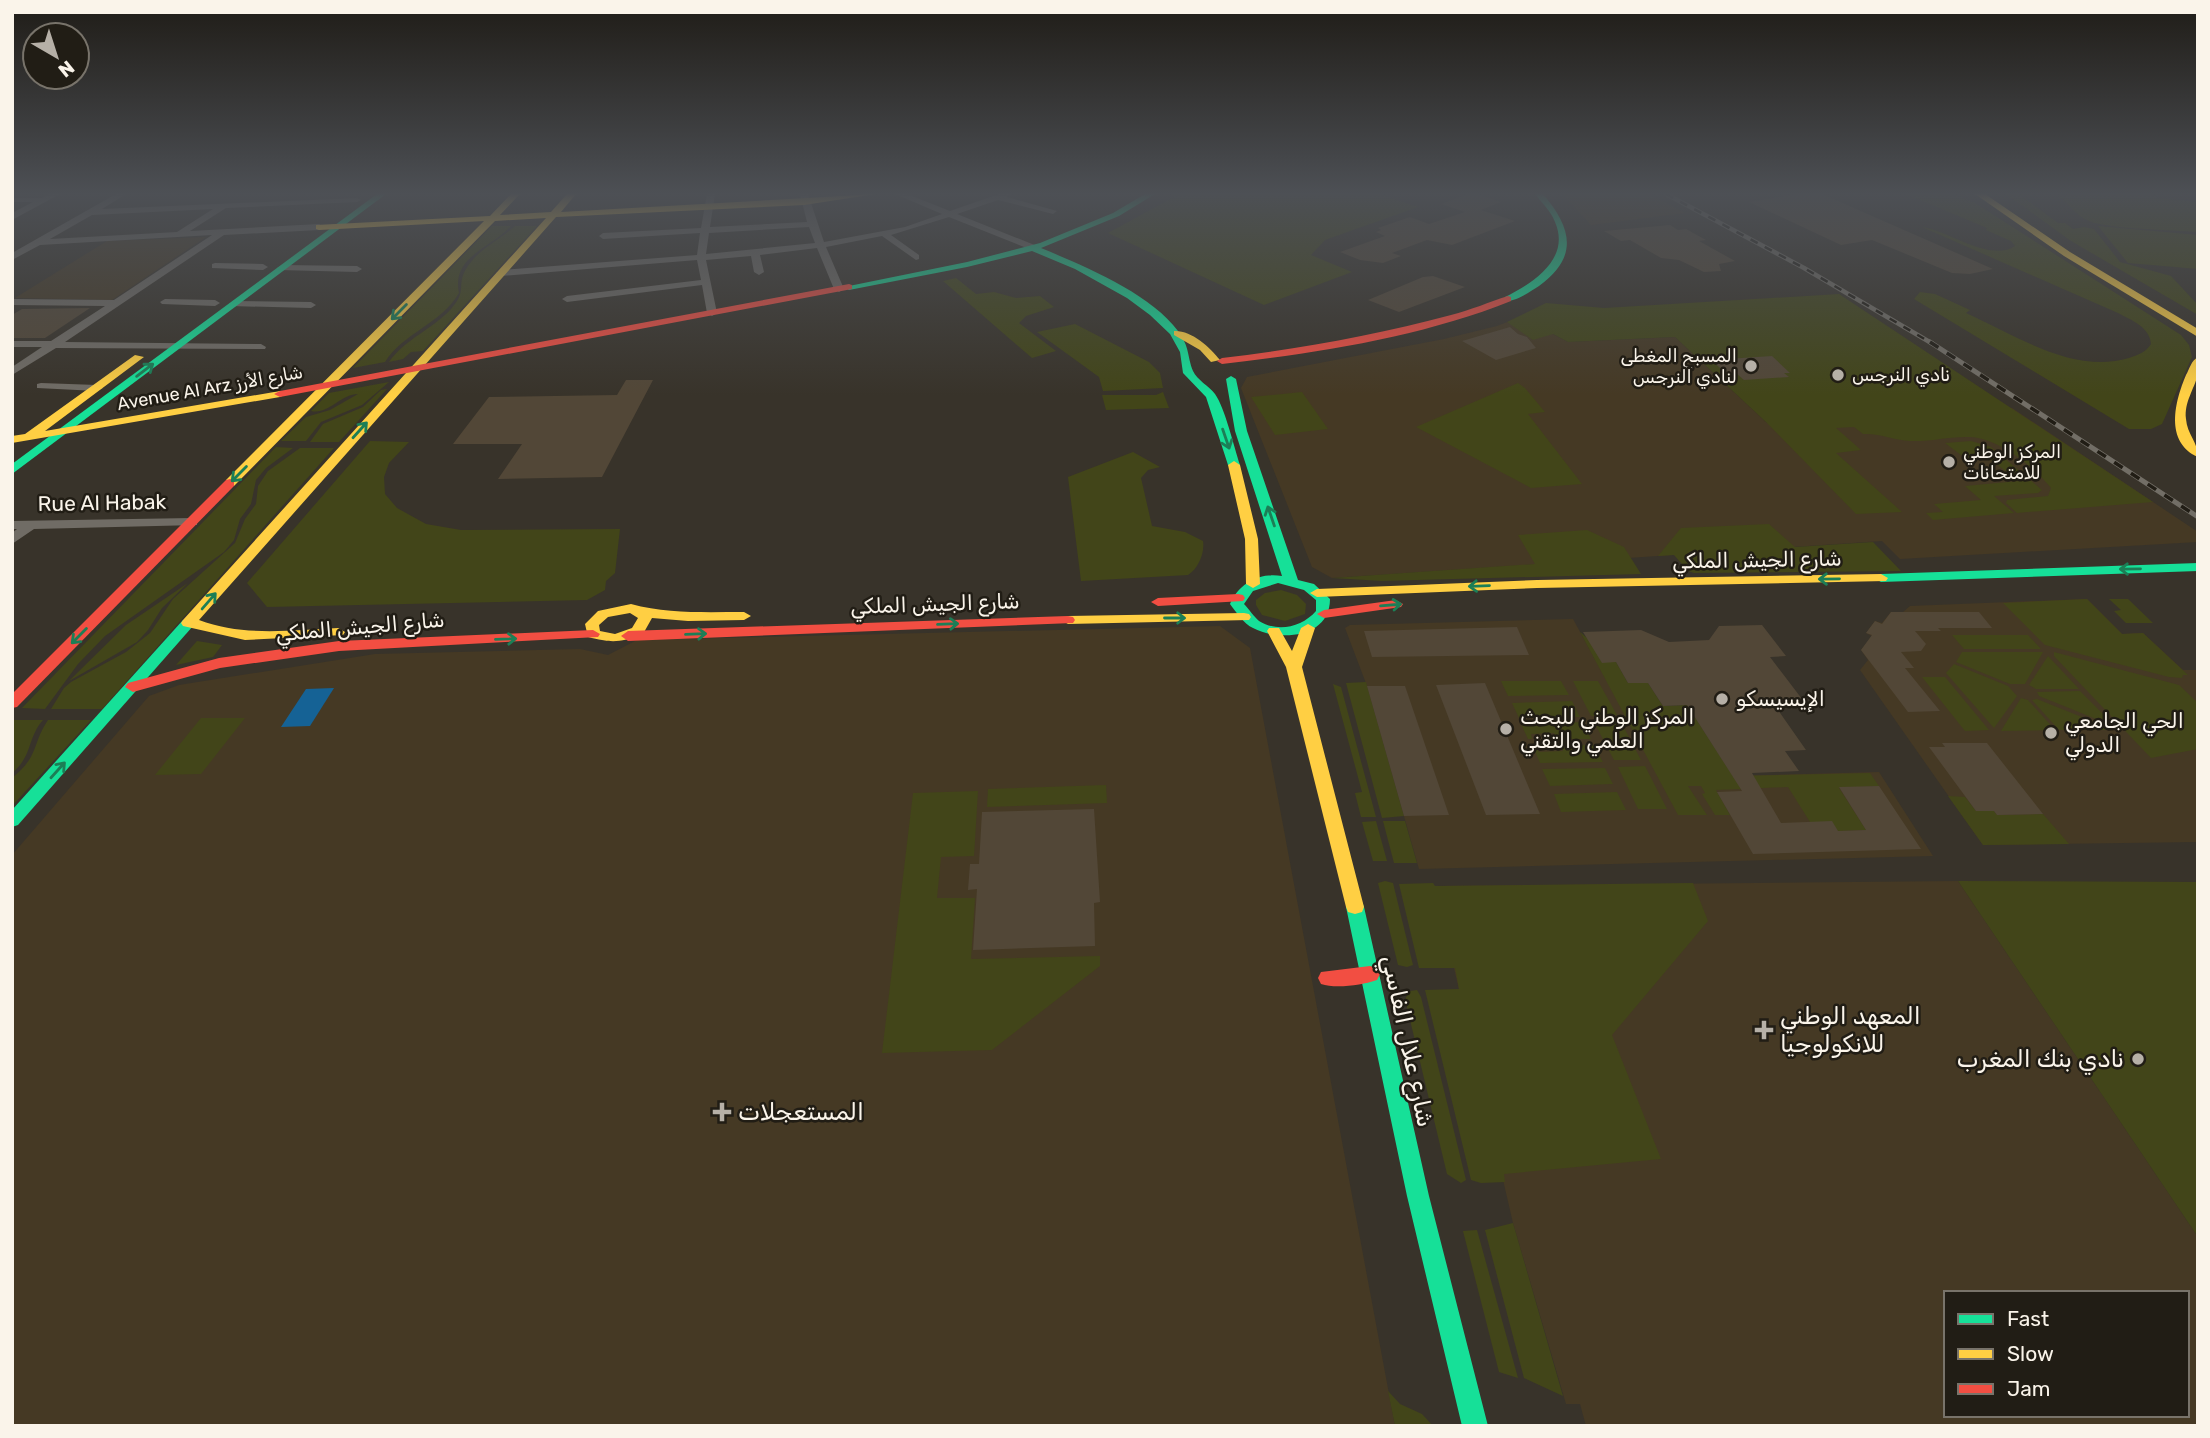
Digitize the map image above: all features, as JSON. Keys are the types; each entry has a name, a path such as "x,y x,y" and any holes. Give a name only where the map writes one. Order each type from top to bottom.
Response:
{"main road":[{"path":"12,449 20,439 97,388 271,261"},
{"path":"12,470 292,261"},
{"path":"12,703 450,261"},
{"path":"12,821 513,261"},
{"name":"Avenue Al Arz شارع الأرز","path":"20,439 326,387 979,261"},
{"path":"1061,261 1110,285 1159,316 1173,330 1187,351 1193,372 1211,396 1240,484 1255,555 1253,584"},
{"path":"1193,372 1200,361 1300,352 1469,315 1524,293 1558,261"},
{"path":"2075,261 2112,282"},
{"path":"2083,261 2159,312 2198,334"},
{"path":"2098,261 2198,321"},
{"path":"2159,312 2186,335 2198,353"},
{"path":"1173,330 1195,342 1218,361 1233,366 1252,461 1285,554 1291,581"},
{"path":"1193,372 1217,382 1300,352"},
{"path":"2198,360 2178,413 2177,429 2187,445 2198,453"},
{"path":"2198,413 2188,421 2187,426 2188,433 2198,444"},
{"name":"شارع الجيش الملكي","path":"1317,593 1499,586 1917,578 2198,567"},
{"path":"1917,578 1930,590"},
{"path":"1294,667 1308,628 1324,614 1324,603 1317,593 1291,581 1278,579 1253,584 1238,598 1237,604 1244,617 1262,628 1274,631 1308,628"},
{"name":"شارع الجيش الملكي","path":"1324,614 1388,605 1465,600 1930,590 2198,580"},
{"name":"شارع الجيش الملكي","path":"133,687 230,661 339,646 594,626 612,610 622,608 643,613 688,617 797,616 1238,598"},
{"path":"628,636 645,623 643,613"},
{"name":"شارع الجيش الملكي","path":"191,622 208,632 238,636 594,626 606,639 1111,618 1244,617"},
{"name":"شارع علال الفاسي","path":"1274,631 1294,667 1342,853 1418,1196 1475,1426"},
{"path":"1328,978 1370,974"}],"street":[{"path":"12,372 178,261"},
{"path":"502,274 653,261"},
{"path":"702,261 712,313"},
{"path":"757,261 759,272"},
{"path":"827,261 839,289"},
{"path":"215,266 263,267"},
{"path":"282,268 358,269"},
{"path":"566,299 705,282"},
{"path":"13,302 115,303"},
{"path":"165,302 215,303"},
{"path":"234,304 311,306"},
{"path":"12,344 261,347"},
{"path":"41,386 97,388"},
{"name":"Rue Al Habak","path":"12,525 192,522"},
{"path":"12,540 30,525"}],"shaded area":[{"path":"75,261 170,261 112,300 15,298"},
{"path":"1520,317 1568,342 1675,337 1767,423 2012,408 2198,532 2198,542 1900,559 1882,541 1332,578 1312,567 1241,388 1247,377 1444,339 1497,326"},
{"name":"الحي الجامعي الدولي","path":"2087,599 2122,634 2143,633 2183,670 2198,670 2198,842 1983,845 1860,670 1868,660 1861,650 1872,636 1866,633 1875,621 1882,623 1891,612 1903,612 1910,606"},
{"name":"المركز الوطني للبحث العلمي والتقني","path":"1573,619 1660,778 1879,772 1933,856 1419,869 1367,686 1345,628 1350,625"},
{"path":"1220,626 1250,648 1395,1426 12,1426 12,855 149,696 179,685 375,654 580,649 608,655 637,640"},
{"name":"المعهد الوطني للانكولوجيا","path":"1958,881 2198,1237 2198,1426 1586,1426 1580,1404 1566,1404 1513,1223 1435,886"}],"green space":[{"path":"458,261 467,261 458,280 459,293 442,313 402,343 385,362 353,368"},
{"path":"505,261 423,351 411,352 403,359 389,362 456,303 461,292 463,275 471,262"},
{"path":"1169,261 1326,261 1352,272 1264,305"},
{"path":"2000,261 2066,261 2181,335 2189,345 2192,357 2162,424 2151,429 2129,429 1914,299 1920,292 1935,294 1970,310 1966,313 2045,350 2087,361 2108,362 2129,358 2144,351 2151,344 2144,329 2118,313"},
{"path":"2106,261 2119,261 2171,276 2198,305 2198,315"},
{"path":"2126,261 2198,261 2198,269"},
{"path":"956,278 976,294 994,292 1016,298 1040,296 1054,307 1026,316 1019,323 1056,351 1032,358 943,281"},
{"name":"نادي النرجس","path":"1839,294 2153,502 2017,513 2006,503 2007,500 2048,496 2051,488 2026,463 1992,442 1970,437 1910,441 1863,434 1854,427 1836,428 1861,450 1836,453 1902,512 1856,514 1767,423 1675,337 1568,342 1553,334 1533,340 1507,322 1546,303 1604,308"},
{"path":"1075,324 1149,362 1160,373 1163,388 1103,391 1099,377 1037,332"},
{"path":"389,382 362,405 321,422 306,441 281,441 306,417 330,410 358,394 346,397 323,410 311,411 329,393"},
{"path":"1518,383 1545,412 1528,414 1582,484 1531,488 1416,427"},
{"path":"387,389 339,442 310,442 323,424 363,407 381,390"},
{"path":"1163,392 1169,408 1106,410 1102,395 1156,395"},
{"path":"1302,392 1328,429 1275,435 1251,397"},
{"path":"370,441 409,442 389,463 384,477 385,494 397,508 426,524 461,530 620,529 615,573 606,581 605,590 587,600 267,607 247,583"},
{"path":"1971,441 1991,447 2042,490 2038,493 1994,496 2014,513 1933,520 1926,513 1943,512 1934,504 1981,500 1965,486 2019,481 1987,457 1965,458 1945,443"},
{"path":"276,447 293,448 266,468 256,480 251,504 240,519 234,540 224,552 105,636 78,664 45,709 22,708"},
{"path":"300,448 334,448 102,709 51,709 71,682 126,652 150,633 173,599 235,543 245,519 256,504 258,486 268,471"},
{"path":"1133,452 1160,467 1148,470 1141,478 1152,526 1185,532 1203,541 1200,560 1188,575 1081,581 1068,477"},
{"path":"1769,524 1795,547 1873,542 1901,571 1694,573 1688,571 1674,555 1658,556 1681,528"},
{"path":"1587,530 1624,547 1641,574 1382,581 1332,578 1535,564 1518,535"},
{"path":"188,583 162,608 137,642 69,681 126,625"},
{"path":"1281,590 1297,595 1306,604 1305,614 1285,621 1262,615 1256,600 1265,593"},
{"path":"2087,599 2122,634 2143,633 2188,675 2183,675 2182,678 2169,677 2045,645 2003,603"},
{"path":"2109,599 2128,599 2153,623 2126,623 2114,611 2121,610"},
{"path":"1580,632 1616,662 1628,683 1648,683 1663,706 1687,705 1733,776 1870,773 1879,786 1839,788 1866,830 1838,831 1810,822 1788,787 1716,790 1730,815 1715,815 1702,794 1705,793 1701,786 1688,786 1707,815 1678,815"},
{"path":"1952,635 2028,635 2041,649 1964,649"},
{"path":"197,641 222,645 213,657 176,665"},
{"path":"1962,652 2043,652 2025,684 2010,684 1956,662"},
{"path":"2054,652 2179,685 2198,703 2198,749 2151,758 2054,656"},
{"path":"2048,656 2079,689 2036,689 2029,685"},
{"path":"1954,664 2008,686 2017,696 1994,728 1946,673"},
{"path":"1922,677 1945,677 1989,730 1965,731"},
{"path":"1501,681 1561,681 1569,695 1508,696"},
{"path":"1573,681 1598,681 1617,715 1591,716"},
{"path":"1366,682 1404,816 1382,818 1346,683"},
{"path":"1333,684 1341,687 1376,817 1361,817 1355,793 1362,792"},
{"path":"2080,691 2116,727 2039,696 2037,692"},
{"path":"2021,698 2028,700 2055,730 2001,731"},
{"path":"2037,699 2114,730 2059,730 2032,700"},
{"path":"1572,701 1580,717 1519,718 1512,703"},
{"path":"201,718 245,718 201,774 155,775"},
{"path":"12,720 43,720 34,733 27,754 12,773"},
{"path":"48,720 91,720 12,806 12,778 27,763"},
{"path":"1582,722 1591,739 1557,739 1554,733 1531,734 1532,739 1528,739 1521,724"},
{"path":"1594,722 1621,722 1641,760 1614,760"},
{"path":"1561,745 1593,745 1603,762 1540,763 1533,747 1537,747 1539,752 1563,751"},
{"path":"1645,766 1667,809 1638,809 1618,767"},
{"path":"1605,768 1613,784 1550,786 1542,769"},
{"path":"1106,785 1107,803 987,807 988,789"},
{"path":"978,791 974,856 941,857 937,898 975,898 971,959 1100,956 1100,966 992,1050 882,1053 913,793"},
{"path":"1617,792 1626,810 1561,812 1554,794"},
{"path":"1948,796 1965,797 1976,811 1994,811 1997,815 2043,814 2069,844 1983,845"},
{"path":"1376,821 1387,861 1373,861 1362,822"},
{"path":"1383,821 1405,821 1417,863 1394,863"},
{"name":"نادي بنك المغرب","path":"1958,881 2198,882 2198,1237"},
{"path":"1378,883 1393,883 1413,965 1407,967 1398,965"},
{"path":"1433,883 1435,886 1693,883 1708,921 1612,1035 1661,1159 1504,1174 1505,1182 1481,1183 1471,1180 1425,990 1459,989 1455,968 1419,968 1399,884"},
{"path":"1417,990 1421,997 1466,1180 1461,1183 1447,1174 1405,999 1410,991"},
{"path":"1513,1223 1563,1396 1524,1378 1485,1230"},
{"path":"1477,1230 1518,1378 1499,1372 1463,1231"},
{"path":"1388,1391 1400,1404 1422,1414 1433,1426 1395,1426"}],"water":[{"path":"334,688 310,726 281,727 306,689"}],"building":[{"path":"1681,261 1734,261 1719,264 1721,271 1704,272"},
{"path":"1923,261 1975,261 1993,269 1970,274 1952,273"},
{"path":"1433,276 1465,287 1399,312 1368,300 1423,277"},
{"path":"90,308 45,338 12,338 12,315 22,309"},
{"path":"1510,327 1527,337 1536,348 1496,360 1462,341"},
{"name":"المسبح المغطى لنادي النرجس","path":"1772,356 1790,373 1784,373 1789,377 1744,380 1737,374 1727,374 1711,360"},
{"path":"626,380 653,380 602,477 498,479 522,444 453,444 489,397 617,395"},
{"path":"1891,612 1979,612 1992,628 1938,628 1941,631 1915,631 1926,644 1921,651 1901,652 1914,668 1905,668 1940,711 1908,712 1861,650 1872,635 1866,633 1875,621 1882,624"},
{"name":"اﻹيسيسكو","path":"1762,625 1786,656 1770,657 1802,699 1771,700 1806,750 1785,751 1799,771 1752,773 1781,823 1832,821 1838,831 1866,830 1839,787 1879,786 1921,849 1753,854 1717,792 1742,791 1687,705 1663,706 1648,683 1628,683 1616,662 1602,663 1583,632 1641,630 1669,642 1709,640 1719,626"},
{"path":"1517,627 1529,655 1372,657 1364,631"},
{"path":"1485,683 1540,814 1486,815 1436,685"},
{"path":"1367,686 1405,686 1449,815 1404,816"},
{"path":"1942,743 1987,743 2043,814 1997,815 1994,811 1976,811 1929,747 1945,747"},
{"path":"1094,809 1100,902 1094,903 1095,946 973,950 977,889 968,890 970,864 979,864 982,812"}],"railway":[{"path":"1791,261 1933,344"},
{"path":"1930,342 2198,517"}],"traffic: fast":[{"path":"12,470 292,261"},
{"path":"849,287 983,261"},
{"path":"1064,261 1130,296 1174,332 1185,352 1188,373 1211,396 1234,465"},
{"path":"1508,299 1541,280 1557,261"},
{"path":"1231,379 1241,431 1291,581"},
{"path":"1881,578 2198,567"},
{"path":"1278,579 1309,587 1323,599 1323,612 1313,623 1296,631 1275,632 1254,624 1237,604 1248,588 1278,579"},
{"path":"12,821 188,623"},
{"path":"1355,907 1418,1196 1475,1426"}],"traffic: slow":[{"path":"230,483 450,261"},
{"path":"188,623 512,261"},
{"path":"2079,261 2198,334"},
{"path":"1178,333 1204,348 1215,360"},
{"path":"29,437 139,357"},
{"path":"2198,360 2180,408 2182,430 2198,453"},
{"path":"12,440 280,394"},
{"path":"1234,465 1251,539 1253,584"},
{"path":"1317,593 1537,584 1881,578"},
{"path":"631,608 643,613 645,618 638,631 616,639 593,634 592,624 603,614 631,608"},
{"path":"643,613 688,617 744,616"},
{"path":"1068,620 1244,617"},
{"path":"191,622 209,629 245,635 282,636 338,632"},
{"path":"1294,667 1308,628"},
{"path":"1274,631 1294,667 1355,907"}],"traffic: jam":[{"path":"280,394 849,287"},
{"path":"1222,361 1376,336 1454,317 1508,299"},
{"path":"12,703 230,483"},
{"path":"1158,602 1238,598"},
{"path":"1324,614 1396,604"},
{"path":"628,636 1068,620"},
{"path":"133,687 219,663 339,646 593,634"},
{"path":"1328,978 1370,974"}],"place":[{"name":"المسبح المغطى لنادي النرجس","path":"1751,366"},
{"name":"نادي النرجس","path":"1838,375"},
{"name":"المركز الوطني للامتحانات","path":"1949,462"},
{"name":"اﻹيسيسكو","path":"1722,699"},
{"name":"المركز الوطني للبحث العلمي والتقني","path":"1506,729"},
{"name":"الحي الجامعي الدولي","path":"2051,733"},
{"name":"المعهد الوطني للانكولوجيا","path":"1764,1030"},
{"name":"نادي بنك المغرب","path":"2138,1059"},
{"name":"المستعجلات","path":"722,1112"}]}
